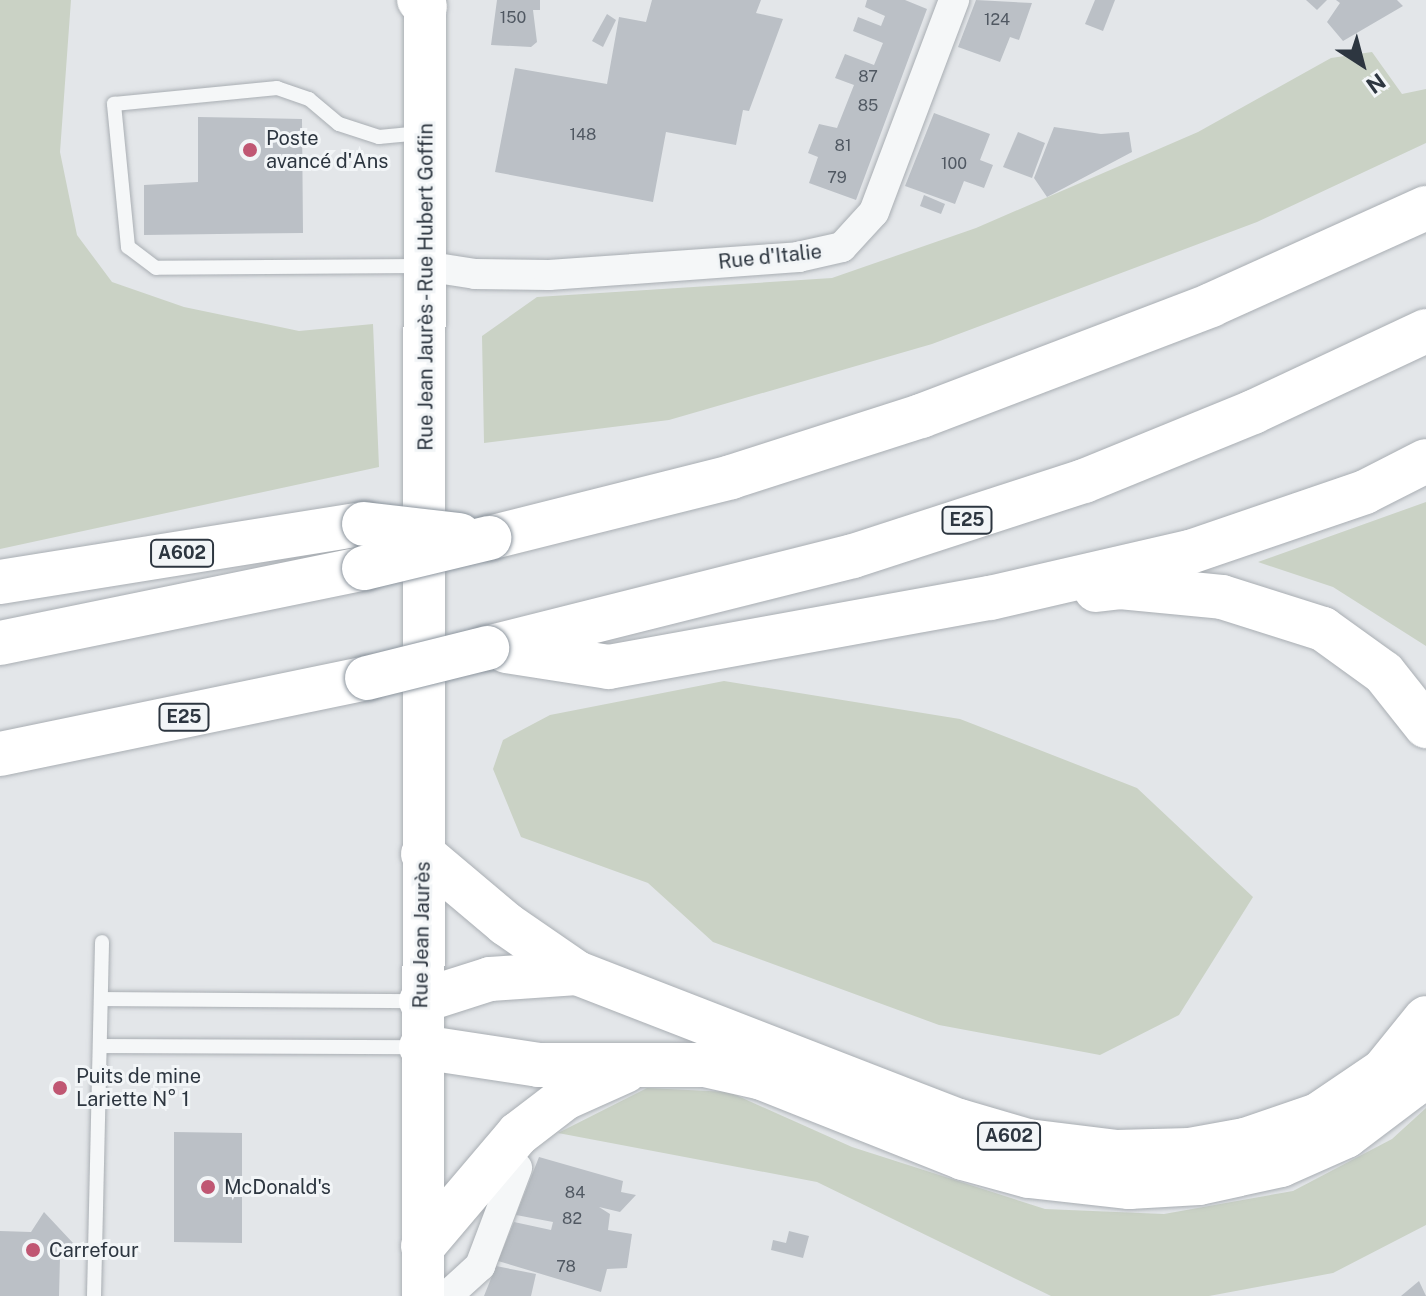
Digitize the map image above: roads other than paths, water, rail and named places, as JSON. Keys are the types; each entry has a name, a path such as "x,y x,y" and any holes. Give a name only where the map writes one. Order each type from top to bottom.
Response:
{"highway":[{"path":"0,643 364,568 731,477 921,416 1211,305 1426,208"},
{"name":"E25","path":"0,754 367,678 853,556 1084,481 1253,412 1426,331"},
{"path":"487,648 609,667 990,598 1190,552 1365,492 1426,461"},
{"name":"A602","path":"0,582 364,524 489,538"},
{"path":"990,598 1120,587 1222,597 1323,629 1384,673 1426,726"},
{"name":"A602","path":"423,854 506,924 577,973 959,1121 1028,1141 1117,1152 1190,1150 1245,1140 1318,1115 1383,1071 1426,1018"},
{"name":"A602","path":"421,1001 490,979 577,973"},
{"name":"A602","path":"421,1047 538,1065 705,1065 762,1078 963,1158 1029,1176 1129,1187 1199,1183 1281,1165 1346,1136 1412,1086 1426,1069"},
{"name":"A602","path":"423,1246 518,1134 565,1098 638,1065"}],"main road":[{"name":"Rue Jean Jaurès - Rue Hubert Goffin","path":"423,2 428,574"},
{"name":"Rue Jean Jaurès","path":"423,1296 421,1001 428,574"}],"street":[{"name":"Rue d'Italie","path":"424,266 475,274 549,275 798,257 842,247 874,212 954,0"},
{"path":"447,1296 480,1266 517,1168"}],"lane":[{"path":"424,133 379,137 339,124 309,99 277,88 114,104 128,247 156,268 424,266"},
{"path":"94,1296 102,942"},
{"path":"101,999 421,1001"},
{"path":"102,1046 421,1047"}],"place":[{"name":"Poste avancé d'Ans","path":"250,150"},
{"name":"Puits de mine Lariette N° 1","path":"60,1088"},
{"name":"McDonald's","path":"208,1187"},
{"name":"Carrefour","path":"33,1250"}]}
